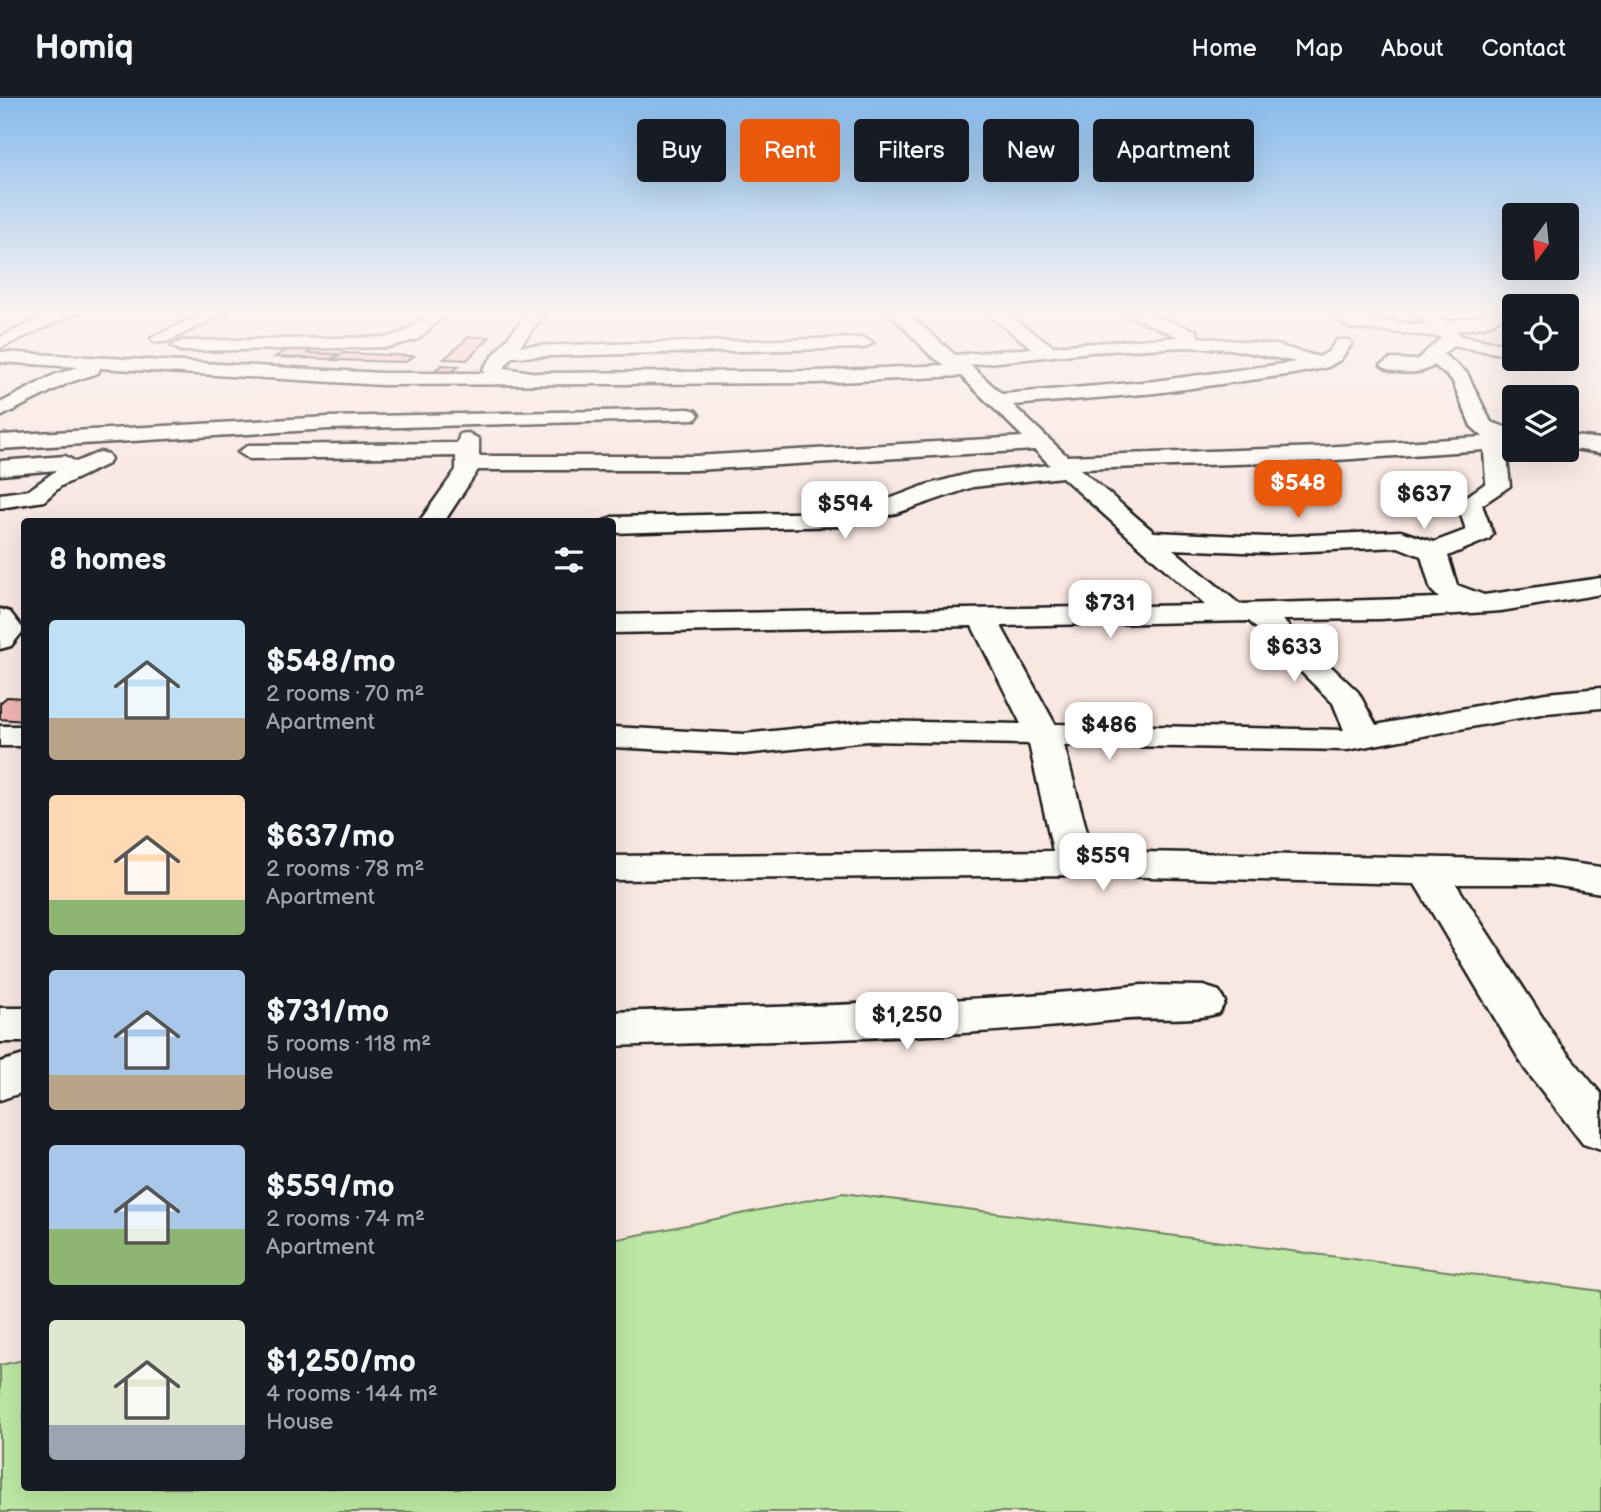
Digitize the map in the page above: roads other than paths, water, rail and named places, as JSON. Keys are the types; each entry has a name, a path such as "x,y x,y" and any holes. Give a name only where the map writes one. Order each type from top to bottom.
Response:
{"street":[{"path":"0,411 61,379"},
{"path":"382,379 538,379"},
{"path":"684,379 695,463"},
{"path":"973,379 1064,466 1149,541 1244,613 1347,699 1363,737"},
{"path":"996,400 1213,379"},
{"path":"1461,379 1482,426 1502,438"},
{"path":"1194,382 1227,398"},
{"path":"0,442 329,423 689,415"},
{"path":"434,518 467,470 468,421"},
{"path":"616,525 788,523 838,519 888,508 934,490 972,480 1064,466 1322,454 1502,439"},
{"path":"232,452 695,463 1040,443"},
{"path":"1579,443 1601,446"},
{"path":"0,468 206,452"},
{"path":"1149,541 1266,545 1401,539 1436,551 1480,534 1469,503 1498,486 1502,455"},
{"path":"0,500 36,496 53,481 100,459"},
{"path":"1436,551 1445,590 1482,603"},
{"path":"616,624 1244,613 1482,603 1556,595 1601,586"},
{"path":"0,618 21,618"},
{"path":"0,618 9,630 0,640"},
{"path":"983,618 990,638 1042,733 1058,785 1075,863"},
{"path":"616,737 723,744 769,743 868,731 1314,741 1363,737 1546,703 1601,698"},
{"path":"0,736 21,736"},
{"path":"616,869 1075,863 1569,873 1601,880"},
{"path":"1429,872 1542,1056 1597,1119"},
{"path":"616,1028 919,1018 1051,1011 1142,1002 1203,1002"},
{"path":"0,1025 21,1025"},
{"path":"0,1081 21,1074"}]}
